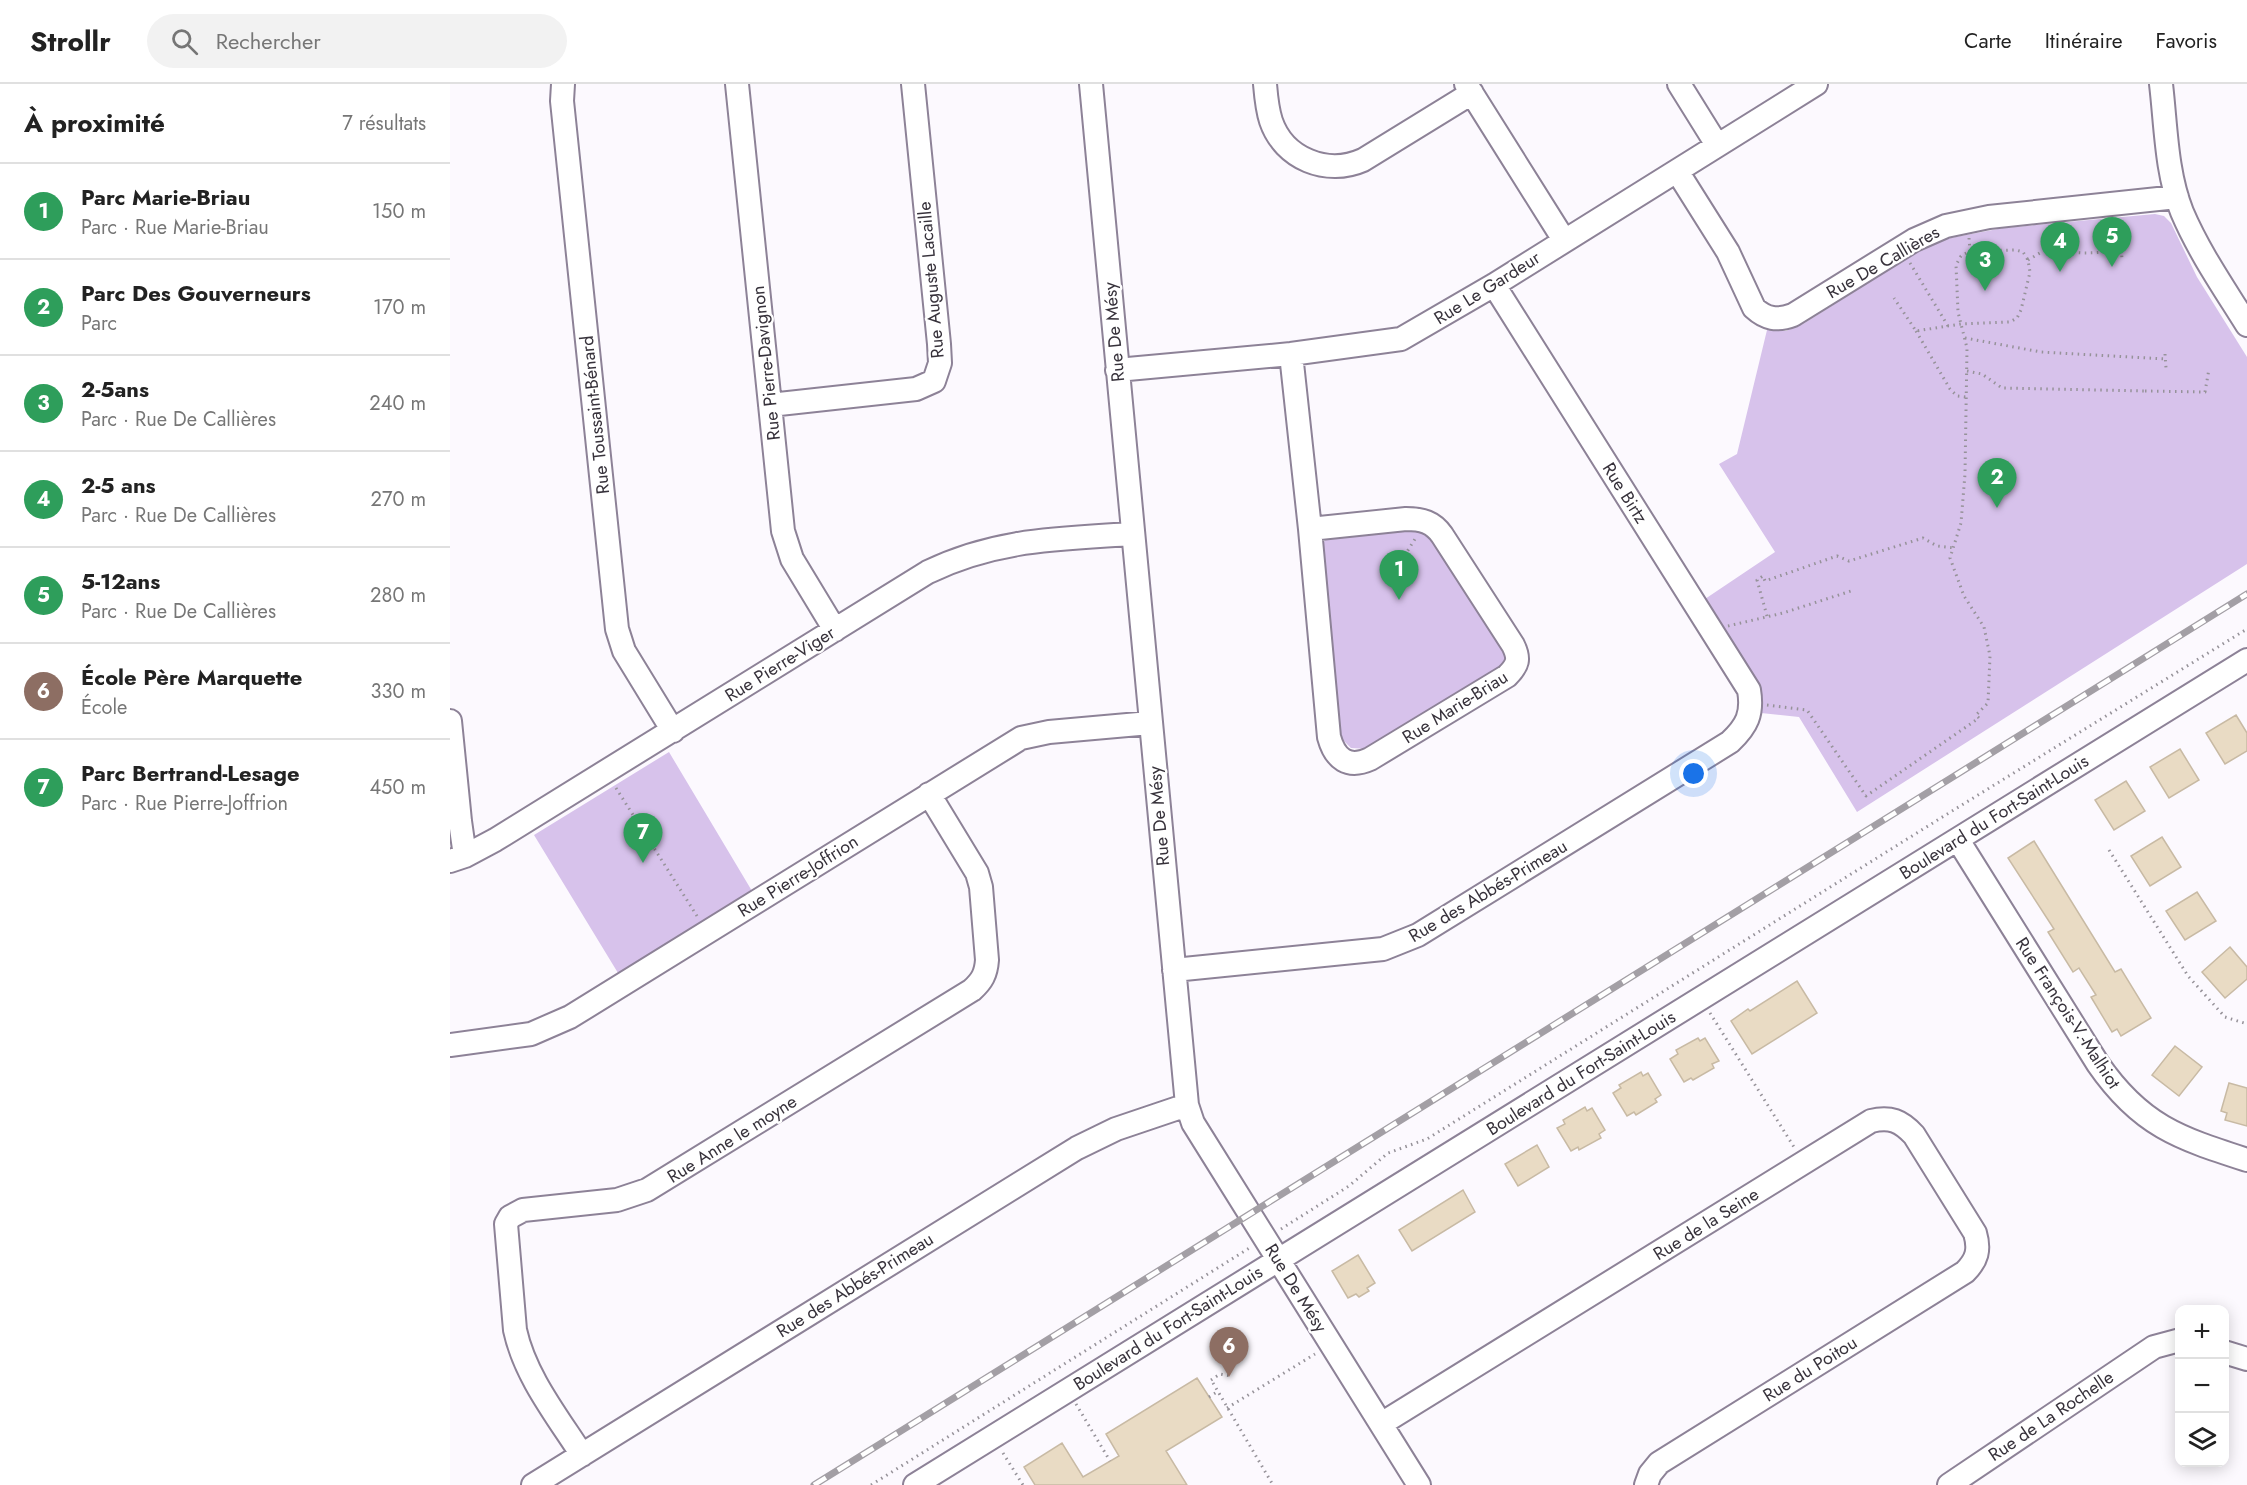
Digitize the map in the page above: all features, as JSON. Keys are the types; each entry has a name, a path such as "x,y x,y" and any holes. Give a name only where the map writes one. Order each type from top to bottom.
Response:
{"street":[{"name":"Rue Toussaint-Bénard","path":"563,84 562,101 617,629 624,651 673,731"},
{"name":"Rue Pierre-Davignon","path":"737,84 781,516 786,545 835,630"},
{"name":"Rue Auguste Lacaille","path":"770,405 916,389 934,381 938,372 939,344 913,84"},
{"name":"Rue De Mésy","path":"1091,84 1187,1105 1193,1123 1419,1485"},
{"path":"1265,84 1270,119 1279,137 1301,158 1322,166 1333,167 1354,164 1363,160 1469,89 1564,240"},
{"path":"1678,84 1717,145"},
{"name":"Rue Le Gardeur","path":"1117,370 1291,354 1401,339 1494,285 1816,84"},
{"path":"2161,84 2171,169 2177,196 2205,256 2247,325"},
{"name":"Rue De Callières","path":"1677,171 1728,252 1754,308 1761,314 1776,319 1793,315 1914,240 1946,226 1968,220 2177,196"},
{"name":"Rue Birtz","path":"1494,285 1756,704"},
{"name":"Rue Marie-Briau","path":"1291,354 1329,737 1337,756 1345,762 1354,764 1370,759 1507,676 1518,663 1518,655 1513,645 1442,535 1431,524 1417,519 1406,519 1310,529"},
{"name":"Rue Pierre-Viger","path":"458,858 512,830 928,572 974,553 1018,543 1132,534"},
{"name":"Boulevard du Fort-Saint-Louis","path":"915,1485 2247,660"},
{"name":"Rue des Abbés-Primeau","path":"1174,970 1383,949 1400,944 1730,742 1742,730 1756,704"},
{"path":"450,721 459,821 458,858"},
{"name":"Rue Pierre-Joffrion","path":"450,1045 531,1034 570,1017 1012,743 1030,735 1150,723"},
{"name":"Rue Anne le moyne","path":"582,1455 529,1370 518,1344 506,1224 510,1217 523,1210 617,1200 647,1190 932,1016 977,986 986,970 987,960 980,881 929,794"},
{"name":"Rue François-V.-Malhiot","path":"1958,840 2098,1064 2122,1095 2143,1115 2166,1130 2199,1145 2247,1160"},
{"name":"Rue des Abbés-Primeau","path":"532,1485 1077,1148 1116,1129 1187,1105"},
{"name":"Rue de la Seine","path":"1381,1424 1871,1121 1883,1118 1895,1120 1906,1126 1914,1135 1975,1233 1978,1244 1977,1255"},
{"name":"Rue du Poitou","path":"1646,1485 1650,1474 1659,1463 1965,1272 1974,1263 1977,1255"},
{"name":"Rue de La Rochelle","path":"1949,1485 2154,1347 2175,1341"},
{"path":"2229,1354 2247,1359"}],"path":[{"path":"2048,222 2050,237 2064,250 2078,253 2121,250 2122,258"},
{"path":"2028,260 2055,244"},
{"path":"1756,704 1806,710 1866,796 1979,718 1976,715 1988,703 1990,657 1984,627 1964,596 1950,558 1961,523 1965,474 1967,348 1964,338 1961,324 1958,312 1956,265 1961,256 1970,251 2016,250 2023,252 2028,260 2030,272 2017,318 2010,322 1961,324 1916,331"},
{"path":"1906,257 1948,326"},
{"path":"1894,298 1950,389 1957,396 1966,397"},
{"path":"1964,338 2041,352 2166,359"},
{"path":"2165,354 2166,368"},
{"path":"1966,371 1982,374 2001,388 2205,392 2209,369"},
{"path":"1395,571 1419,532"},
{"path":"1767,616 1757,580 1763,576 1765,581 1837,556 1849,561 1923,538 1936,546 1955,548"},
{"path":"1722,630 1731,625 1851,591"},
{"name":"Boulevard du Fort-Saint-Louis","path":"1277,1232 1349,1186 1388,1154 1427,1139 2247,629"},
{"path":"613,784 702,924"},
{"path":"2109,850 2188,976 2225,1017 2244,1023"},
{"path":"1709,1011 1798,1154"},
{"name":"Boulevard du Fort-Saint-Louis","path":"871,1485 1252,1246"},
{"path":"1227,1408 1319,1352"},
{"path":"1231,1376 1220,1374 1212,1381 1274,1485"},
{"path":"1068,1390 1110,1461"},
{"path":"1209,1397 1217,1392"},
{"path":"1002,1451 1023,1485"},
{"path":"879,1480 881,1485"}],"shaded area":[{"path":"2155,214 2164,216 2171,223 2197,277 2247,357 2247,564 1857,812 1799,717 1761,713 1762,698 1755,679 1705,599 1775,552 1719,464 1737,454 1767,330 1786,331 1803,324 1917,252 1945,239 2003,228"},
{"path":"1415,529 1432,537 1505,650 1506,657 1499,668 1368,749 1351,748 1338,735 1323,543 1327,538"},
{"path":"669,752 752,891 618,973 534,835"}],"building":[{"path":"2236,715 2247,733 2247,751 2225,764 2206,733"},
{"path":"2180,749 2199,780 2169,798 2150,767"},
{"path":"2126,781 2145,811 2114,830 2095,800"},
{"path":"2162,837 2181,867 2150,886 2131,856"},
{"path":"2034,841 2115,972 2121,969 2151,1018 2121,1036 2117,1029 2112,1032 2091,997 2096,995 2079,968 2073,972 2048,932 2054,929 2008,858"},
{"path":"2197,892 2216,921 2185,940 2166,911"},
{"path":"2230,947 2247,967 2247,979 2225,998 2202,972"},
{"path":"1797,981 1817,1013 1752,1054 1731,1021"},
{"path":"1698,1038 1700,1041 1705,1038 1719,1061 1712,1064 1714,1068 1693,1080 1691,1078 1684,1082 1670,1059 1678,1054 1676,1050"},
{"path":"2175,1046 2202,1067 2179,1096 2152,1075"},
{"path":"1641,1072 1643,1076 1648,1073 1661,1095 1655,1099 1657,1102 1636,1115 1634,1112 1627,1116 1613,1093 1621,1088 1619,1085"},
{"path":"2229,1083 2247,1088 2247,1126 2225,1120 2227,1113 2221,1111"},
{"path":"1585,1107 1587,1111 1592,1108 1605,1130 1599,1134 1601,1138 1579,1150 1578,1147 1571,1151 1557,1128 1565,1124 1563,1120"},
{"path":"1537,1145 1549,1167 1518,1186 1505,1164"},
{"path":"1463,1190 1475,1212 1412,1251 1399,1230"},
{"path":"1358,1255 1375,1283 1367,1288 1369,1291 1359,1297 1356,1294 1348,1298 1332,1271"},
{"path":"1197,1378 1222,1417 1166,1451 1187,1485 1035,1485 1024,1467 1062,1443 1083,1477 1119,1456 1106,1434"}],"railway":[{"path":"814,1485 2247,594"}],"place":[{"name":"5-12ans","path":"2112,267"},
{"name":"2-5 ans","path":"2060,272"},
{"name":"2-5ans","path":"1985,291"},
{"name":"Parc Des Gouverneurs","path":"1997,508"},
{"name":"Parc Marie-Briau","path":"1399,600"},
{"name":"Parc Bertrand-Lesage","path":"643,863"},
{"name":"École Père Marquette","path":"1229,1377"}]}
